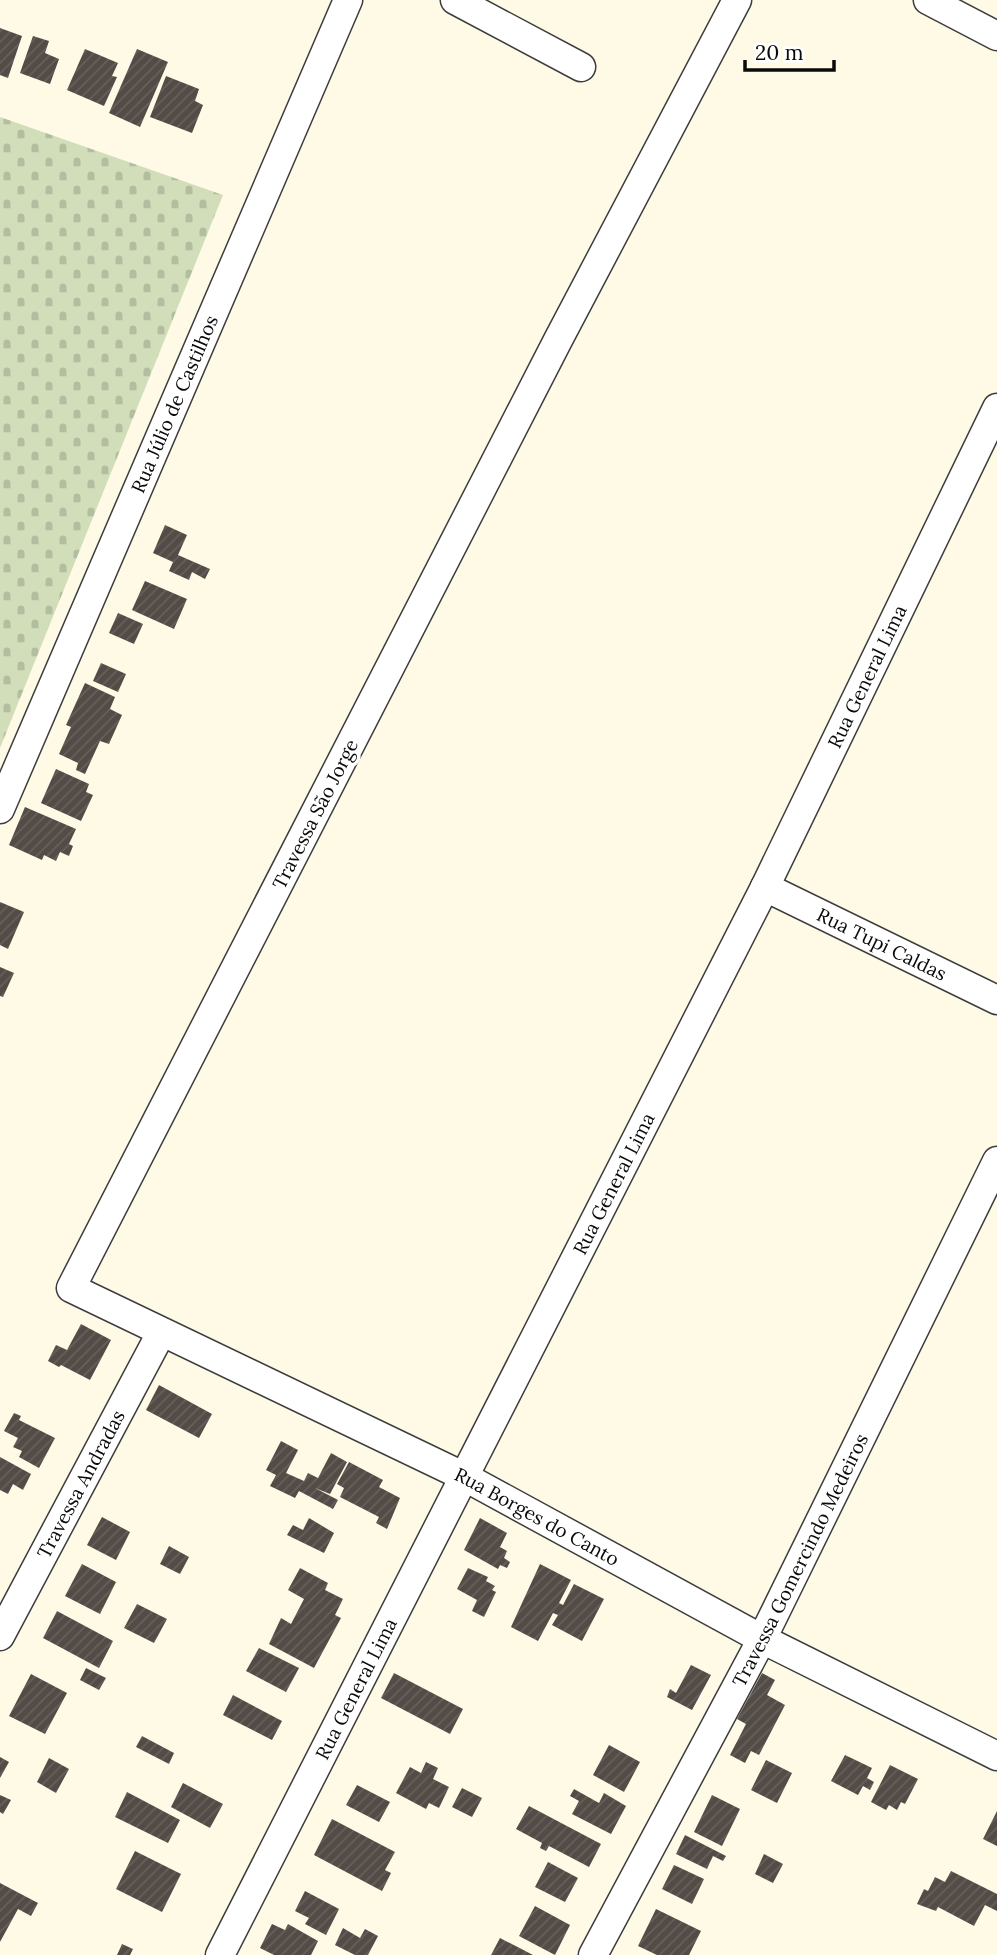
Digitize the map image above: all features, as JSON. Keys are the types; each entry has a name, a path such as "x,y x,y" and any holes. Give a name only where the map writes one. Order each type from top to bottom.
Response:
{"street":[{"name":"Rua Júlio de Castilhos","path":"0,809 348,0"},
{"path":"455,0 580,67"},
{"name":"Travessa São Jorge","path":"71,1288 558,340 737,0"},
{"path":"928,0 997,36"},
{"name":"Rua General Lima","path":"220,1955 765,887 997,408"},
{"name":"Rua Tupi Caldas","path":"765,887 997,999"},
{"name":"Travessa Gomercindo Medeiros","path":"593,1955 762,1639 997,1161"},
{"name":"Rua Borges do Canto","path":"71,1288 463,1476 762,1639 997,1756"},
{"name":"Travessa Andradas","path":"0,1636 161,1333"}],"green space":[{"path":"0,117 223,195 0,748"}],"building":[{"path":"0,28 22,36 8,78 0,75"},
{"path":"33,36 49,41 45,53 59,59 50,84 20,73"},
{"path":"85,49 118,63 112,76 117,77 104,106 67,90"},
{"path":"137,49 168,62 140,127 109,113"},
{"path":"166,76 199,89 195,101 203,105 192,133 150,117"},
{"path":"165,525 187,535 178,555 210,569 205,579 192,572 189,580 169,571 173,562 153,553"},
{"path":"145,581 187,599 174,629 132,610"},
{"path":"118,613 143,624 134,644 109,633"},
{"path":"101,663 126,674 118,692 93,681"},
{"path":"85,683 115,697 110,709 122,715 109,744 100,741 85,774 76,770 78,763 59,754 71,727 66,725"},
{"path":"56,769 89,784 86,792 93,795 81,821 41,803"},
{"path":"25,807 76,829 69,844 73,846 69,856 60,852 56,861 44,855 42,860 9,845"},
{"path":"0,902 24,912 8,949 0,945"},
{"path":"0,967 14,973 3,997 0,996"},
{"path":"81,1324 111,1340 90,1380 48,1361 56,1345 67,1350"},
{"path":"159,1385 212,1414 199,1438 146,1410"},
{"path":"14,1413 21,1416 19,1420 55,1438 39,1468 19,1457 22,1451 13,1447 18,1438 4,1431"},
{"path":"281,1441 298,1450 286,1473 304,1481 308,1473 318,1478 331,1453 347,1462 330,1494 315,1488 338,1500 333,1509 299,1491 295,1498 270,1486 276,1475 266,1470"},
{"path":"0,1457 31,1474 23,1490 13,1484 8,1494 0,1490"},
{"path":"349,1462 383,1480 379,1487 400,1498 387,1529 376,1523 379,1517 340,1497 344,1488 337,1484"},
{"path":"102,1517 130,1532 116,1560 87,1545"},
{"path":"309,1518 334,1533 324,1553 287,1535 293,1525 303,1530"},
{"path":"480,1518 507,1533 500,1547 507,1551 504,1558 510,1562 507,1568 500,1565 498,1569 464,1550"},
{"path":"169,1546 189,1557 180,1574 160,1564"},
{"path":"82,1564 116,1582 100,1614 65,1596"},
{"path":"540,1564 571,1580 559,1603 563,1605 574,1584 604,1599 582,1641 552,1625 558,1615 553,1613 538,1641 511,1627"},
{"path":"300,1568 328,1583 325,1590 343,1599 335,1615 341,1618 314,1668 269,1644 281,1618 291,1624 304,1599 288,1590"},
{"path":"468,1568 488,1577 486,1581 495,1586 492,1590 496,1592 484,1617 472,1611 477,1600 457,1589"},
{"path":"137,1604 167,1619 154,1643 124,1628"},
{"path":"57,1611 113,1641 99,1668 43,1638"},
{"path":"259,1648 299,1668 286,1692 246,1671"},
{"path":"691,1665 711,1675 692,1710 667,1697 670,1689 676,1693"},
{"path":"86,1668 106,1678 99,1690 80,1680"},
{"path":"394,1673 463,1709 450,1734 381,1698"},
{"path":"762,1673 775,1680 767,1695 785,1705 759,1755 751,1751 745,1763 730,1755 746,1724 737,1719"},
{"path":"31,1674 67,1693 45,1734 9,1716"},
{"path":"233,1695 282,1721 272,1740 223,1715"},
{"path":"142,1736 174,1753 169,1764 136,1747"},
{"path":"609,1745 640,1762 624,1792 593,1775"},
{"path":"845,1755 872,1768 867,1778 874,1782 870,1790 863,1786 858,1795 831,1781"},
{"path":"0,1757 9,1762 0,1778"},
{"path":"49,1758 69,1769 56,1793 37,1782"},
{"path":"766,1760 792,1773 777,1803 751,1790"},
{"path":"426,1762 438,1768 433,1779 449,1787 439,1808 429,1803 426,1809 396,1793 410,1767 421,1773"},
{"path":"890,1765 918,1779 905,1804 901,1802 897,1810 889,1805 886,1810 871,1802"},
{"path":"183,1783 223,1804 210,1828 171,1807"},
{"path":"357,1785 390,1802 379,1822 346,1805"},
{"path":"462,1788 482,1798 472,1817 452,1807"},
{"path":"574,1789 599,1803 604,1793 626,1806 611,1834 572,1814 579,1801 570,1796"},
{"path":"127,1792 180,1820 168,1843 115,1817"},
{"path":"0,1795 11,1800 3,1814 0,1812"},
{"path":"712,1795 740,1809 722,1846 694,1832"},
{"path":"529,1806 601,1844 589,1867 549,1846 546,1851 540,1848 542,1843 516,1829"},
{"path":"997,1811 997,1846 983,1839"},
{"path":"332,1819 395,1852 385,1870 391,1873 382,1891 314,1855"},
{"path":"685,1835 726,1856 723,1861 713,1856 707,1869 676,1854"},
{"path":"135,1851 181,1874 162,1912 116,1889"},
{"path":"764,1854 783,1864 773,1883 755,1874"},
{"path":"548,1862 578,1878 565,1902 535,1887"},
{"path":"674,1865 704,1879 692,1904 662,1889"},
{"path":"951,1871 997,1894 997,1911 985,1905 974,1926 938,1907 936,1911 917,1904 924,1889 928,1891 935,1877 945,1882"},
{"path":"0,1883 38,1903 31,1916 18,1909 0,1942"},
{"path":"305,1891 339,1909 326,1935 305,1924 309,1918 295,1911"},
{"path":"535,1906 570,1925 555,1955 519,1936"},
{"path":"656,1909 701,1931 689,1955 657,1955 638,1946"},
{"path":"272,1924 285,1930 288,1924 318,1941 311,1955 274,1955 260,1948"},
{"path":"343,1928 360,1938 365,1929 378,1936 368,1955 355,1955 335,1945"},
{"path":"500,1938 533,1955 491,1955"},
{"path":"122,1944 133,1949 130,1955 117,1955"}]}
